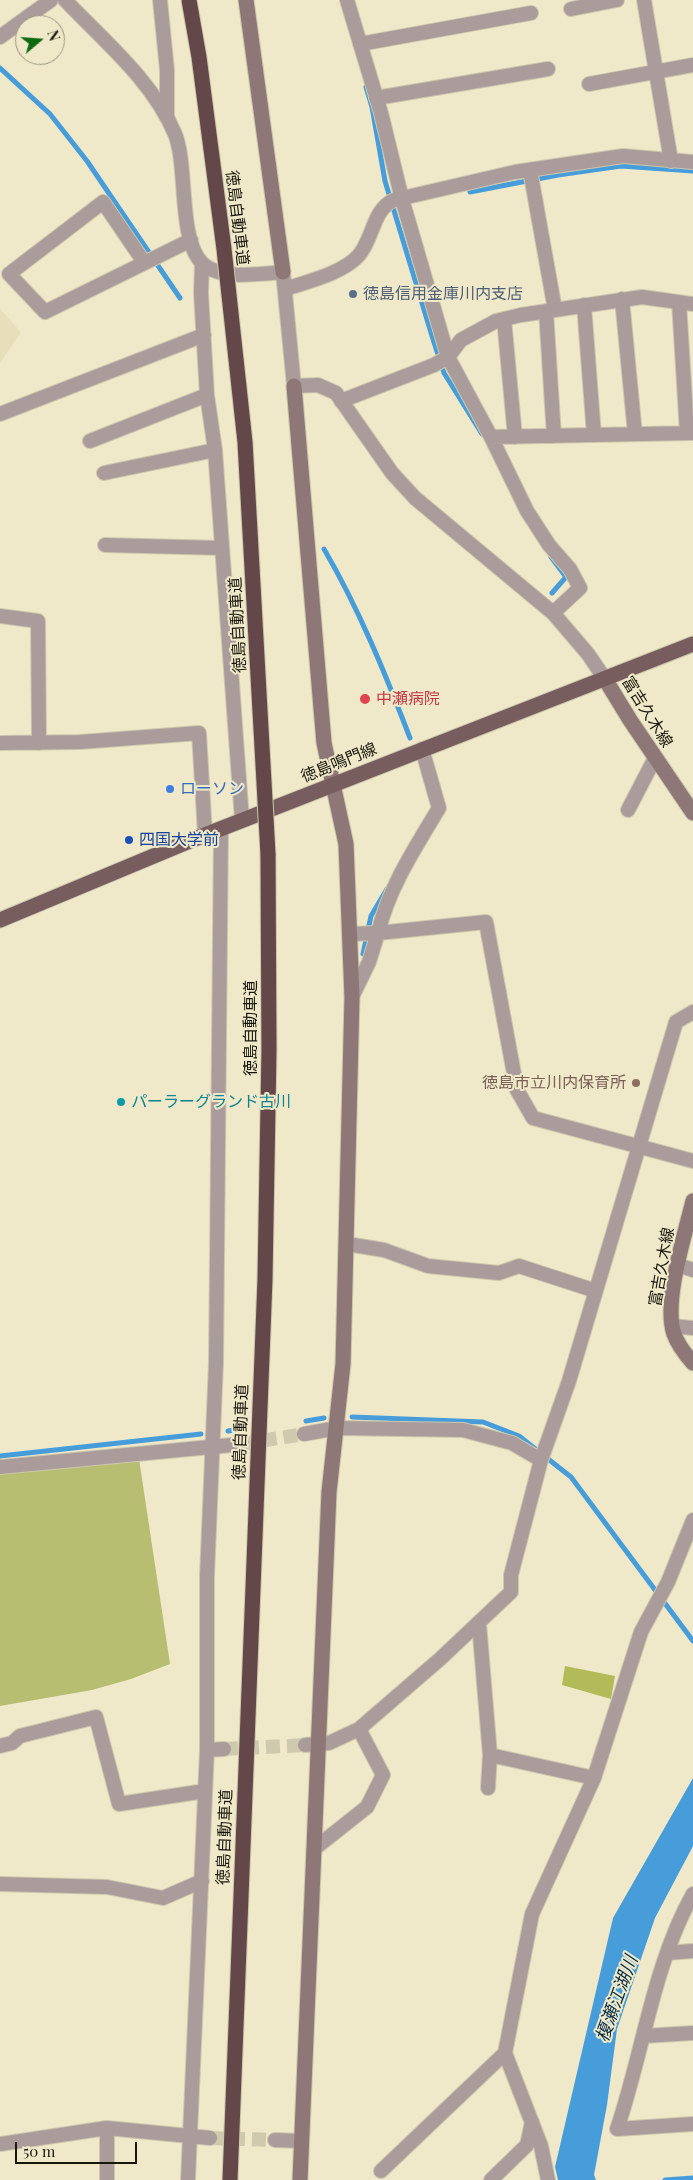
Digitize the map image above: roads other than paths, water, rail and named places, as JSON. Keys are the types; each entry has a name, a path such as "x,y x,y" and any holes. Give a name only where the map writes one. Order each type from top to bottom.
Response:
{"highway":[{"name":"徳島自動車道","path":"189,0 224,249 245,442 268,854 269,1050 265,1279 230,2180"}],"main road":[{"name":"徳島鳴門線","path":"0,920 205,834 693,644"}],"street":[{"path":"0,37 51,0"},
{"path":"65,0 141,80 167,116 178,146 191,240 202,263 201,293 208,395 215,450 242,820"},
{"path":"160,0 168,70 167,116"},
{"path":"246,0 285,289 324,743 366,933 369,962 352,997"},
{"path":"347,0 376,98 394,201 442,361 491,437 527,511 549,545 570,569 580,588 553,613"},
{"path":"571,9 617,0"},
{"path":"644,0 671,161"},
{"path":"360,44 531,13"},
{"path":"589,84 693,65"},
{"path":"376,98 548,69"},
{"path":"285,289 334,272 359,255 394,201 530,170 622,156 693,162"},
{"path":"530,170 534,186 550,310 554,436"},
{"path":"151,258 103,202 9,274 45,312 151,258 191,240"},
{"path":"202,263 215,271 242,275 283,272"},
{"path":"341,401 442,361 461,340 504,319 550,310 642,297 693,304"},
{"path":"622,300 635,434"},
{"path":"491,437 690,433 679,302"},
{"path":"584,305 594,435"},
{"path":"504,319 515,437"},
{"path":"0,414 204,335"},
{"path":"294,386 318,385 336,392 392,473 415,498 553,613 588,654 606,679"},
{"path":"90,441 208,395"},
{"path":"104,473 215,450"},
{"path":"106,545 222,548"},
{"path":"0,616 38,621 39,743"},
{"name":"富吉久木線","path":"606,679 655,758 693,813"},
{"path":"0,743 80,742 199,733 205,834"},
{"path":"300,2180 314,1849 312,1744 330,1492 343,1364 348,1244 352,997 366,933 384,909 408,860 438,808 422,749"},
{"path":"628,810 655,758"},
{"path":"188,2180 207,1750 207,1576 216,1363 221,828"},
{"path":"366,933 486,922 517,1090 533,1118 693,1161"},
{"path":"312,1744 329,1743 359,1729 511,1592 511,1575 543,1455 569,1382 676,1022 693,1012"},
{"name":"富吉久木線","path":"693,1201 671,1304 672,1326 679,1343 693,1363"},
{"path":"348,1244 384,1250 428,1266 499,1273 519,1266 596,1291"},
{"path":"678,1265 693,1270"},
{"path":"672,1326 693,1328"},
{"path":"304,1434 337,1428 463,1430 543,1455"},
{"path":"0,1467 242,1444"},
{"path":"548,2180 541,2146 505,2053 532,1914 594,1778 641,1632 660,1598 693,1520"},
{"path":"478,1623 490,1755 488,1788"},
{"path":"0,1746 12,1743 20,1736 96,1717 119,1804 205,1791"},
{"path":"314,1849 367,1807 383,1775 359,1729"},
{"path":"207,1750 224,1749"},
{"path":"490,1755 594,1778"},
{"path":"0,1884 107,1887 163,1898 202,1881"},
{"path":"693,1894 667,1953 617,2129 693,2124"},
{"path":"667,1953 693,1951"},
{"path":"644,2036 693,2033"},
{"path":"382,2171 505,2053"},
{"path":"490,2180 527,2145 532,2122"},
{"path":"107,2128 107,2180"},
{"path":"0,2144 107,2128 210,2138"},
{"path":"275,2140 301,2141"}],"water":[{"name":"榎瀬江湖川","path":"693,1778 693,1846 655,1918 617,2029 607,2105 594,2175 596,2180 558,2180 555,2167 613,1918"}],"waterway":[{"path":"0,68 50,114 87,161 180,298"},
{"path":"366,87 372,107 385,181 444,373 482,434"},
{"path":"470,192 558,175 621,166 693,171"},
{"path":"324,549 349,595 371,642 410,738"},
{"path":"551,557 566,577 552,593"},
{"path":"363,954 371,916 387,889"},
{"path":"352,1417 483,1422 519,1436 571,1477 693,1641"},
{"path":"306,1421 324,1418"},
{"path":"228,1431 241,1429"},
{"path":"0,1456 201,1434"},
{"path":"665,2180 693,2178"}],"tunnel":[{"path":"242,1444 304,1434"},
{"path":"224,1749 305,1745"},
{"path":"210,2138 275,2140"}],"place":[{"name":"徳島信用金庫川内支店","path":"353,294"},
{"name":"中瀬病院","path":"365,699"},
{"name":"ローソン","path":"170,789"},
{"name":"四国大学前","path":"129,840"},
{"name":"徳島市立川内保育所","path":"636,1083"},
{"name":"パーラーグランド古川","path":"121,1102"}]}
